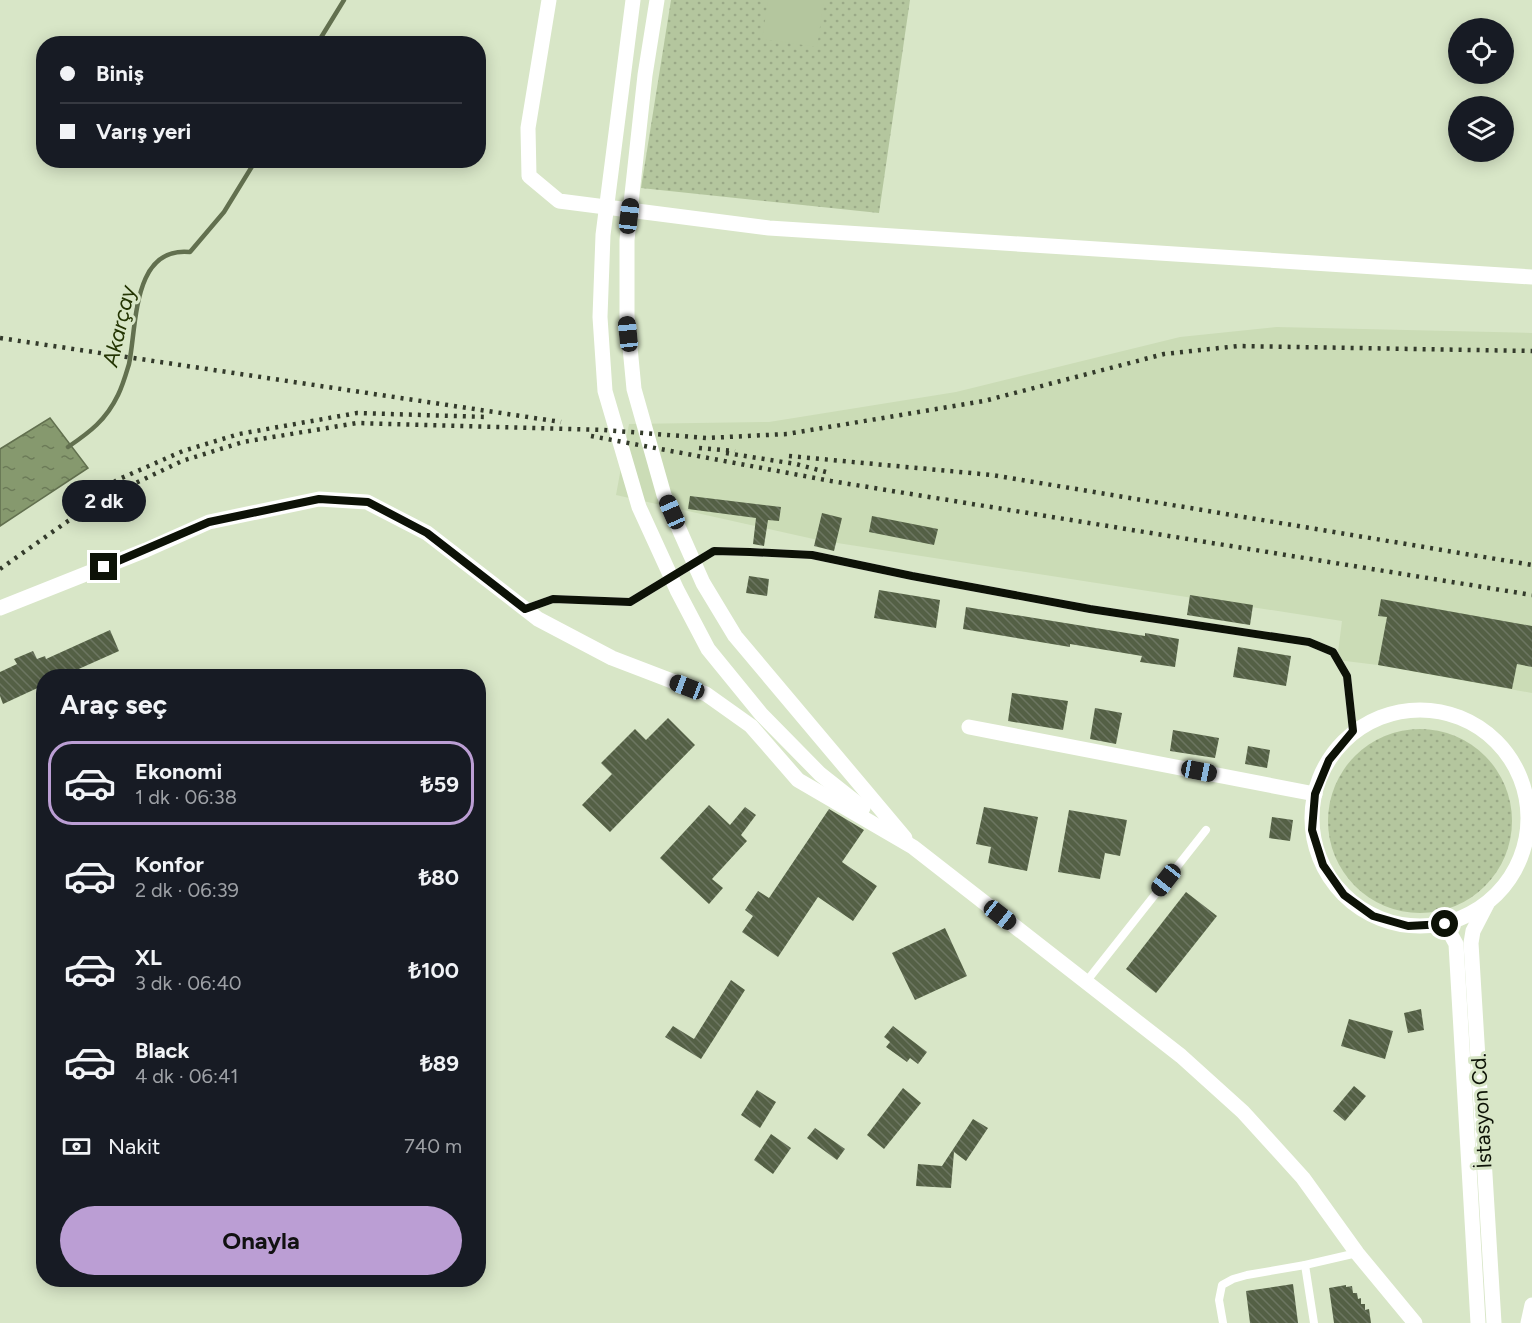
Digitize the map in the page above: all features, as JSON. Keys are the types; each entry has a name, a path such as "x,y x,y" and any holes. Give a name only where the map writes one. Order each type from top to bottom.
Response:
{"street":[{"path":"549,0 528,128 529,176 559,201 769,228 1532,277"},
{"path":"633,0 603,235 600,317 605,392 639,507 677,590 708,649 761,714 820,774 1181,1056 1244,1112 1303,1178 1357,1253 1415,1323"},
{"path":"657,0 645,75 627,240 627,316 634,389 664,495 703,584 735,636 913,847"},
{"path":"0,608 146,550 209,522 319,499 368,502 427,533 538,620 612,658 706,694 751,726 798,780 913,847"},
{"path":"1422,709 1458,716 1490,734 1514,761 1527,795 1530,832 1521,859 1507,883 1488,903 1467,916 1445,924 1408,926 1373,916 1344,895 1323,865 1312,830 1315,794 1329,760 1353,731 1386,715 1422,709"},
{"path":"969,727 1315,794"},
{"name":"İstasyon Cd.","path":"1488,903 1473,931 1471,943 1494,1323"},
{"name":"İstasyon Cd.","path":"1445,924 1456,944 1478,1323"},
{"path":"1528,1323 1532,1305"}],"lane":[{"path":"525,609 553,599 630,602 714,551 812,555 1090,609 1309,642 1333,652 1347,676 1353,731"},
{"path":"1086,982 1206,830"},
{"path":"1223,1323 1219,1300 1222,1285 1233,1279 1357,1253"},
{"path":"1305,1265 1314,1323"}],"shaded area":[{"path":"671,0 910,0 879,213 641,188"},
{"path":"768,0 824,0 817,47 762,39"},
{"path":"1276,327 1532,333 1532,693 1378,665 1337,660 1342,621 818,540 616,495 629,424 769,422 956,392 1180,337"},
{"path":"1420,729 1438,730 1455,736 1471,744 1485,756 1497,770 1505,786 1511,803 1511,839 1505,856 1497,872 1485,886 1471,898 1455,906 1438,912 1420,913 1402,912 1385,906 1369,898 1355,886 1343,872 1335,856 1329,839 1328,821 1329,803 1335,786 1343,770 1355,756 1369,744 1385,736 1402,730"}],"water":[{"path":"50,418 88,468 0,526 0,449"}],"building":[{"path":"690,496 781,507 779,521 768,520 764,546 753,544 756,518 688,509"},
{"path":"822,513 842,518 834,551 814,546"},
{"path":"872,516 938,529 934,545 869,532"},
{"path":"749,576 769,579 767,596 746,593"},
{"path":"879,590 940,600 936,628 874,618"},
{"path":"1190,595 1253,605 1250,625 1187,615"},
{"path":"1381,599 1532,626 1532,667 1517,664 1512,689 1378,665 1387,617 1378,616"},
{"path":"966,607 1145,636 1145,633 1179,639 1175,667 1140,662 1142,656 1070,644 1070,647 963,629"},
{"path":"110,630 119,651 79,669 36,669 36,689 3,704 0,696 0,672 17,664 14,659 33,651 37,659 45,656 46,659"},
{"path":"1238,647 1291,656 1286,686 1233,677"},
{"path":"1012,693 1068,701 1063,730 1008,721"},
{"path":"1095,708 1122,713 1116,744 1090,739"},
{"path":"668,718 695,745 610,832 582,805 612,774 601,763 635,729 646,740"},
{"path":"1173,730 1219,738 1215,758 1170,751"},
{"path":"1248,746 1270,750 1267,768 1245,764"},
{"path":"709,805 730,825 745,807 756,815 741,835 747,841 712,879 723,888 709,904 660,858"},
{"path":"984,807 1038,817 1027,871 988,863 991,847 976,844"},
{"path":"829,809 864,830 842,862 877,886 853,921 818,897 778,957 742,932 753,916 745,910 758,891 769,898"},
{"path":"1069,810 1127,820 1120,856 1105,853 1100,879 1058,872"},
{"path":"1272,817 1293,820 1290,841 1269,838"},
{"path":"1186,892 1217,916 1156,993 1126,969"},
{"path":"945,928 967,976 915,1000 892,953"},
{"path":"731,980 745,990 701,1059 665,1037 673,1026 694,1039"},
{"path":"1421,1009 1424,1030 1408,1033 1404,1013"},
{"path":"1349,1019 1393,1031 1385,1059 1341,1046"},
{"path":"893,1026 927,1052 918,1064 910,1058 907,1062 886,1047 890,1042 884,1037"},
{"path":"1354,1086 1366,1096 1345,1121 1333,1111"},
{"path":"903,1088 921,1103 884,1149 867,1135"},
{"path":"757,1090 776,1102 760,1128 741,1115"},
{"path":"973,1119 988,1128 966,1161 954,1152 951,1188 916,1186 918,1164 942,1166"},
{"path":"815,1128 845,1149 837,1160 807,1138"},
{"path":"771,1134 791,1148 773,1174 754,1160"},
{"path":"1293,1284 1298,1323 1250,1323 1246,1291"},
{"path":"1346,1285 1346,1287 1352,1286 1353,1293 1357,1293 1358,1299 1361,1298 1361,1304 1365,1304 1365,1310 1369,1309 1371,1323 1334,1323 1329,1288"}],"waterway":[{"name":"Akarçay","path":"322,36 344,0"},
{"name":"Akarçay","path":"68,447 103,418 120,391 129,364 137,310 147,275 157,262 171,254 190,252 224,212 251,168"}],"railway":[{"path":"0,338 561,422"},
{"path":"0,569 68,521 119,491 182,461 243,442 357,423 604,430 707,438 787,434 984,401 1164,354 1238,346 1532,351"},
{"path":"84,502 117,480 183,451 239,434 357,413 487,417"},
{"path":"591,436 831,481 1532,595"},
{"path":"699,448 735,451"},
{"path":"726,453 796,464 826,472"},
{"path":"789,456 992,475 1532,565"}],"route":[{"path":"104,567 209,522 319,499 368,502 427,533 525,609 553,599 630,602 714,551 750,552 812,555 1090,609 1309,642 1333,652 1347,676 1353,731 1329,760 1315,794 1312,830 1323,865 1344,895 1373,916 1408,926 1445,924"}]}
